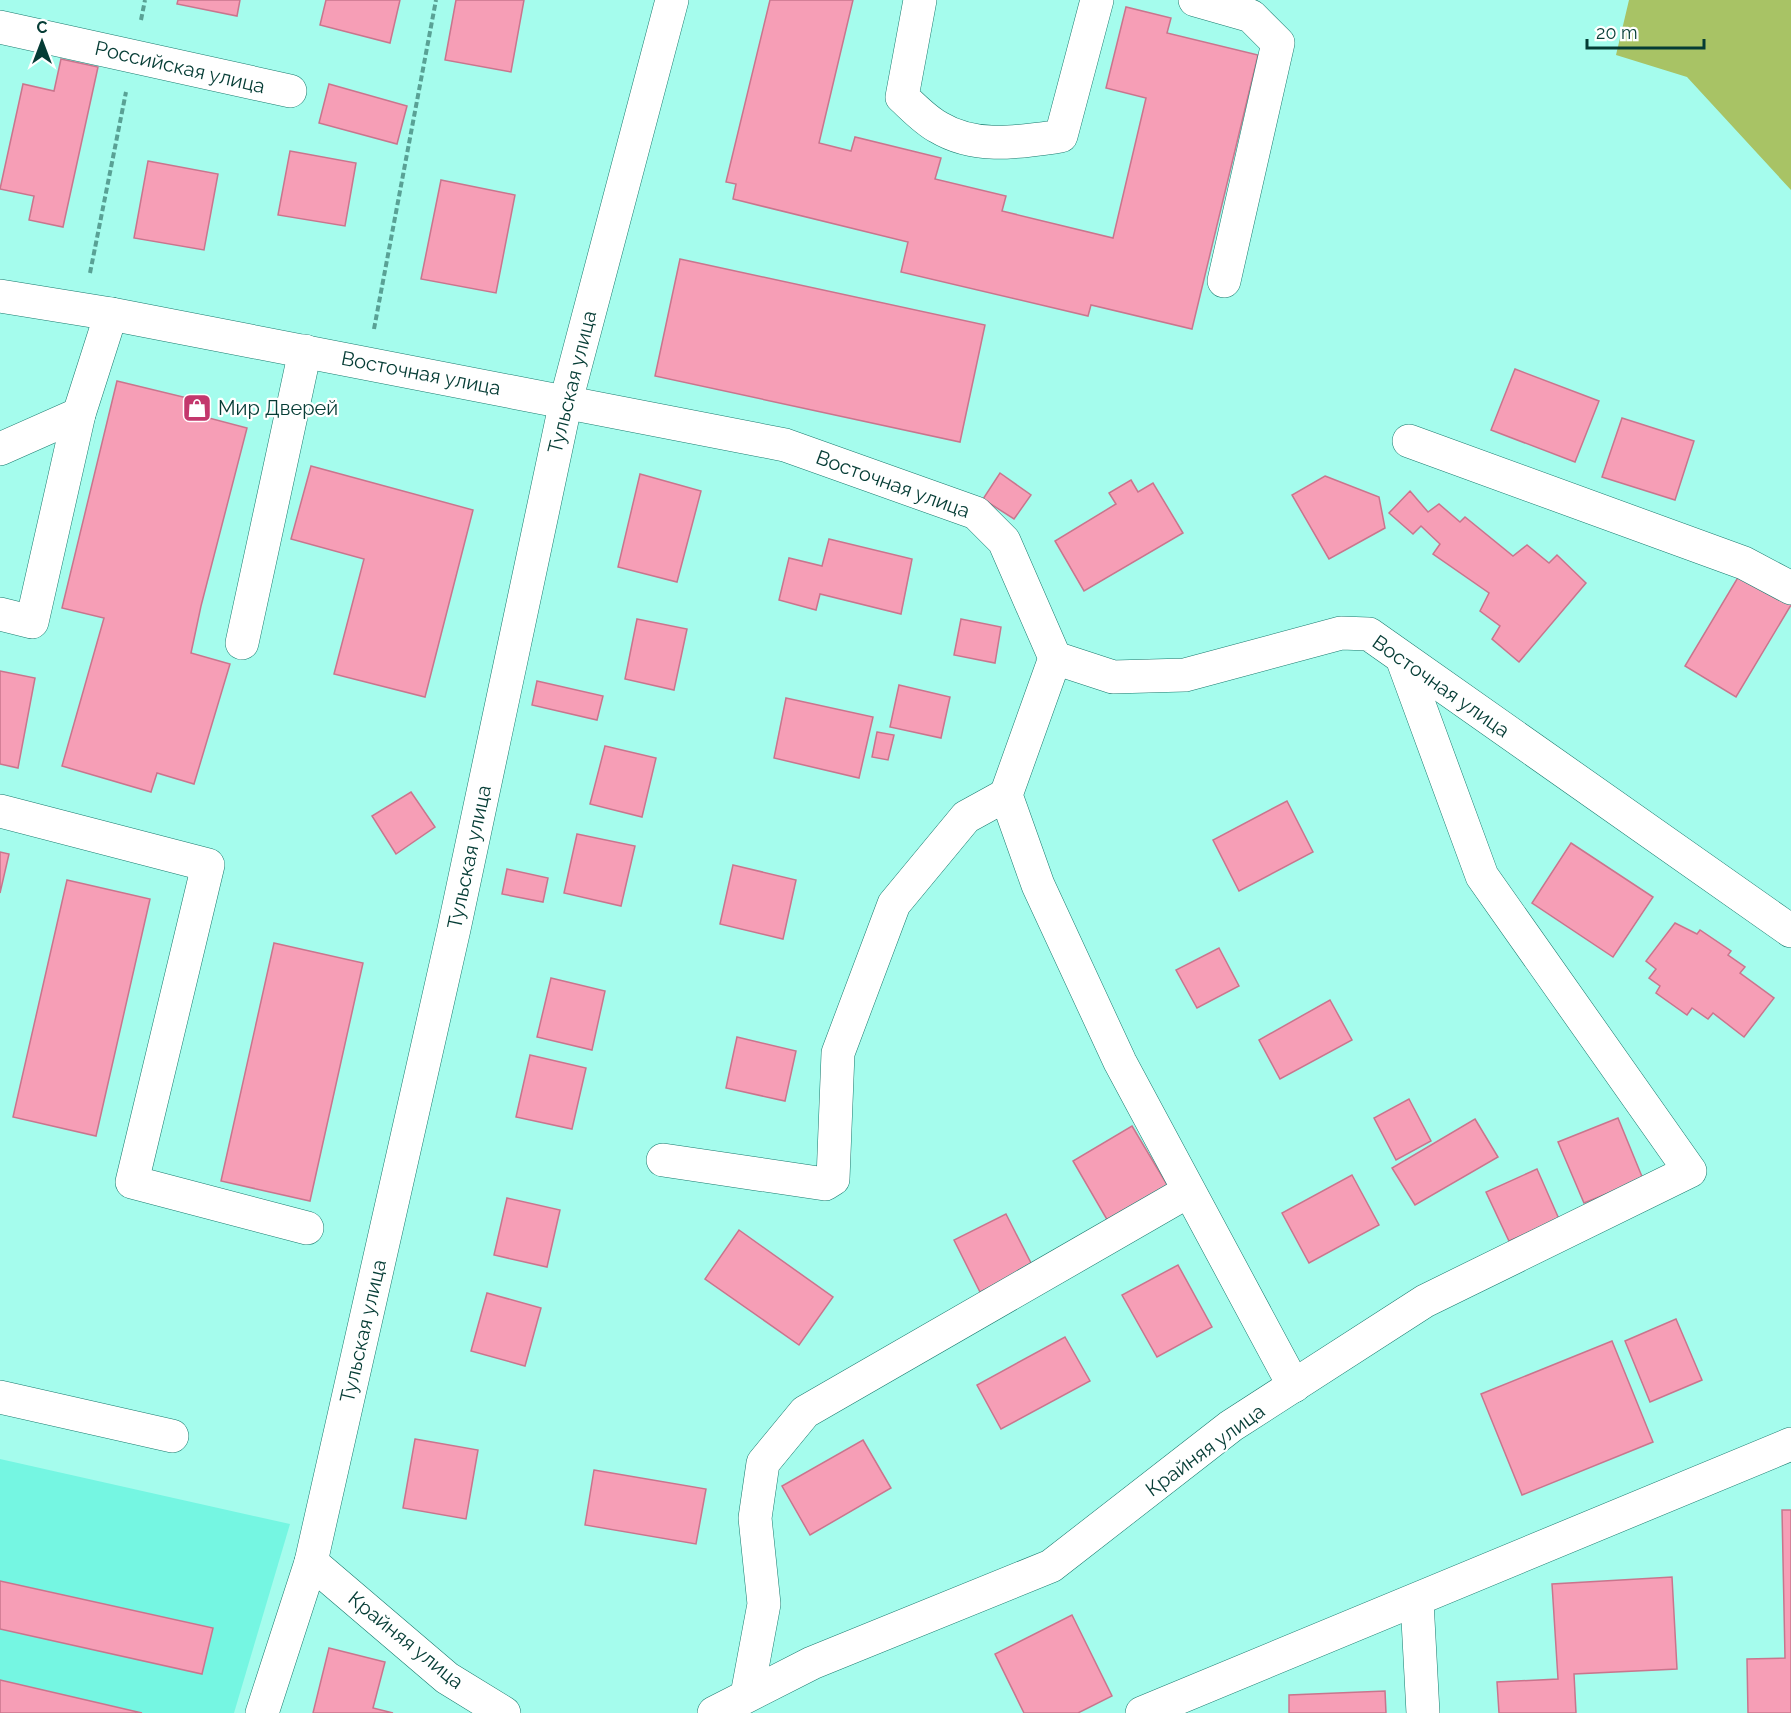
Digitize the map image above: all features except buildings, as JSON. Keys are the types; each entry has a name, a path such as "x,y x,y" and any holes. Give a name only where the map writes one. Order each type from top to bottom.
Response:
{"street":[{"name":"Тульская улица","path":"262,1713 311,1562 454,929 566,401 672,0"},
{"path":"921,0 902,97 938,127 973,142 1021,142 1061,136 1097,0"},
{"path":"1195,0 1251,16 1278,43 1224,281"},
{"name":"Российская улица","path":"0,27 290,92"},
{"name":"Восточная улица","path":"0,296 305,351 785,445 976,513 1004,541 1055,658 1113,677 1185,675 1341,633 1369,634 1791,931"},
{"path":"0,614 32,622 79,414 97,312"},
{"path":"242,643 305,351"},
{"path":"0,448 79,414"},
{"path":"1409,441 1744,563 1791,588"},
{"path":"1055,658 1006,795 1042,895 1120,1062 1187,1192 1294,1386"},
{"name":"Крайняя улица","path":"714,1713 812,1663 1051,1566 1231,1426 1425,1301 1690,1172 1482,876 1402,658"},
{"path":"663,1160 825,1184 833,1179 838,1053 894,904 966,818 1006,795"},
{"path":"0,811 208,865 132,1182 307,1228"},
{"path":"747,1695 764,1604 755,1518 763,1463 805,1412 1187,1192"},
{"path":"0,1397 172,1436"},
{"path":"1142,1713 1219,1698 1417,1601 1791,1444"},
{"name":"Крайняя улица","path":"311,1562 447,1678 504,1713"},
{"path":"1417,1601 1423,1713"}],"path":[{"path":"97,312 134,56 145,0"},
{"path":"368,363 436,0"}],"shaded area":[{"path":"1629,0 1791,0 1791,190 1687,77 1616,55"},
{"path":"0,1459 290,1524 234,1713 0,1713"}],"place":[{"name":"Мир Дверей","path":"197,408"}]}
